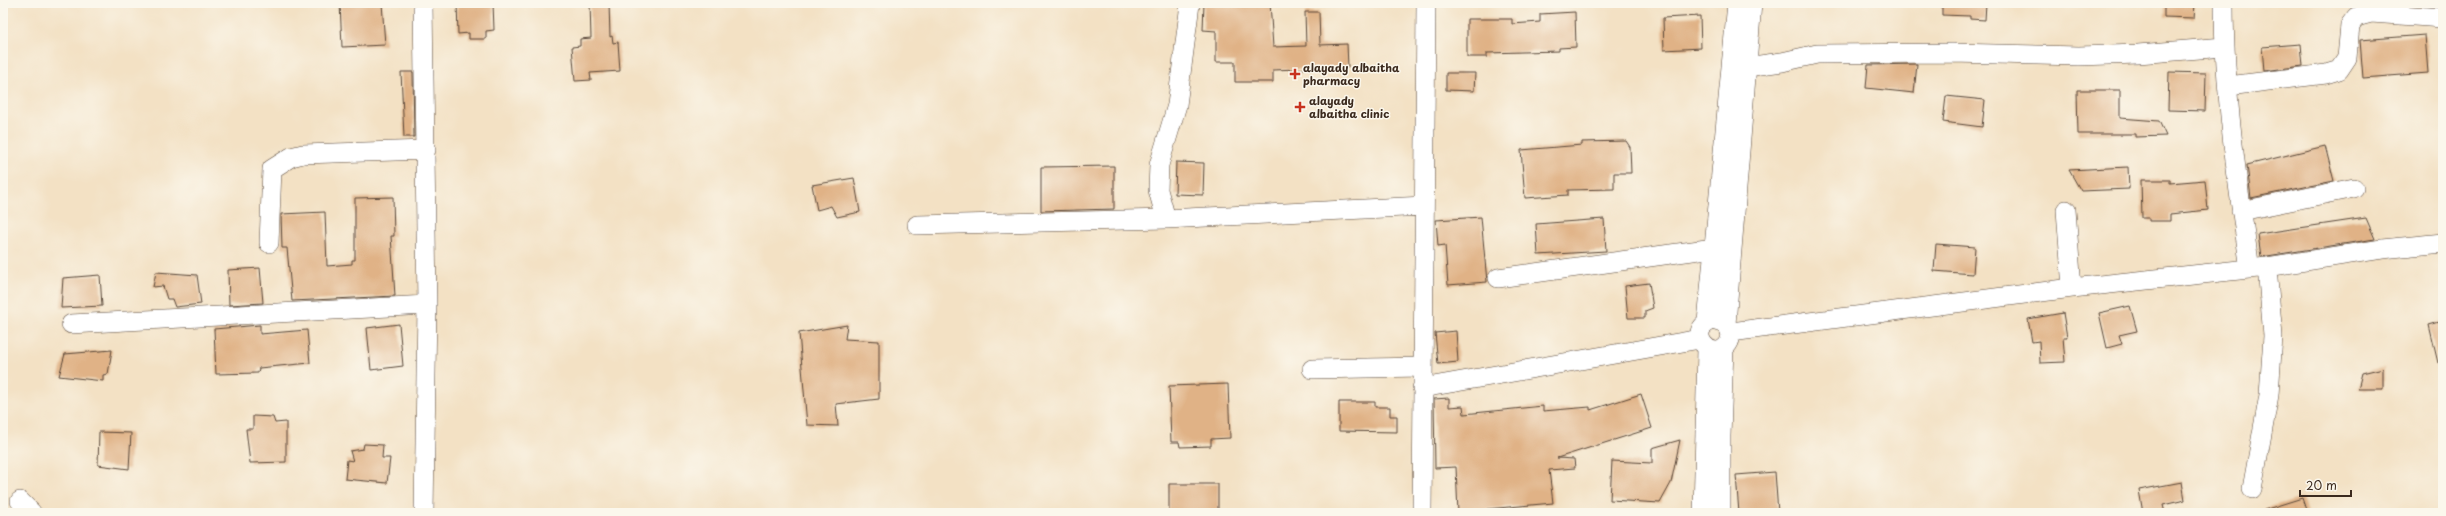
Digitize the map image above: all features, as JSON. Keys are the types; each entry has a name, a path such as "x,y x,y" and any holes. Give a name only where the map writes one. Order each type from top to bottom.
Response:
{"street":[{"path":"423,3 427,305 424,513"},
{"path":"1422,513 1426,3"},
{"path":"1703,513 1716,335 1739,66 1737,3"},
{"path":"1721,513 1721,436 1716,335 1714,248 1739,66 1752,3"},
{"path":"2224,3 2224,47 2241,211 2259,268 2273,336 2268,395 2252,489"},
{"path":"1166,219 1158,190 1159,165 1177,105 1190,4"},
{"path":"2228,86 2326,74 2339,70 2347,58 2350,25 2356,17 2371,14 2443,18"},
{"path":"1739,66 1817,54 1952,52 2079,56 2138,54 2224,47"},
{"path":"269,243 272,169 282,162 303,154 426,150"},
{"path":"2241,211 2354,188"},
{"path":"917,225 1166,219 1424,206"},
{"path":"2066,210 2072,288"},
{"path":"1422,388 1716,335 2072,288 2259,268 2375,250 2443,243"},
{"path":"1498,278 1714,248"},
{"path":"71,324 427,305"},
{"path":"1312,369 1422,367"}],"building":[{"path":"340,3 382,3 385,45 342,47"},
{"path":"457,3 493,3 494,30 486,31 486,39 469,39 469,33 458,34"},
{"path":"590,3 609,3 610,37 612,36 613,43 618,42 620,71 590,73 591,80 575,81 572,47 580,46 580,39 591,38"},
{"path":"1204,3 1270,3 1273,47 1306,46 1305,12 1319,12 1320,45 1347,44 1348,67 1273,70 1273,82 1235,82 1235,62 1216,62 1216,31 1203,30"},
{"path":"1942,3 1986,3 1985,20 1970,19 1970,16 1942,15"},
{"path":"2164,3 2195,3 2194,18 2164,17"},
{"path":"1575,12 1576,47 1559,48 1559,51 1487,53 1487,57 1467,57 1467,19 1512,19 1512,24 1540,22 1540,14"},
{"path":"1700,16 1701,48 1664,50 1663,18"},
{"path":"2425,35 2428,73 2363,78 2360,40"},
{"path":"2301,44 2303,66 2264,71 2262,47"},
{"path":"1917,64 1914,93 1866,88 1868,65"},
{"path":"401,72 413,72 414,137 404,137"},
{"path":"2169,72 2206,73 2205,111 2168,110"},
{"path":"1446,73 1475,73 1474,91 1446,90"},
{"path":"2077,90 2120,90 2120,118 2159,121 2166,136 2135,137 2135,134 2078,134"},
{"path":"1946,96 1985,100 1982,127 1943,122"},
{"path":"1626,141 1630,147 1631,173 1614,173 1614,189 1568,190 1568,195 1525,198 1521,150 1582,145 1582,142"},
{"path":"2325,146 2334,181 2251,198 2247,165"},
{"path":"1176,162 1204,163 1203,195 1175,194"},
{"path":"1114,166 1114,209 1041,211 1041,167"},
{"path":"2128,167 2129,189 2081,191 2069,170"},
{"path":"854,178 860,212 837,217 831,206 817,210 812,185"},
{"path":"2141,180 2170,180 2170,183 2205,180 2208,210 2170,214 2170,221 2149,221 2149,218 2142,218"},
{"path":"393,197 394,236 391,236 395,296 292,301 287,248 282,248 281,214 325,212 327,266 352,264 352,260 355,260 355,198"},
{"path":"1481,217 1487,282 1448,285 1445,245 1438,246 1436,220"},
{"path":"2366,218 2375,239 2261,257 2258,234"},
{"path":"1604,219 1606,251 1538,255 1536,224"},
{"path":"1936,244 1975,247 1973,274 1934,271"},
{"path":"260,268 263,303 229,305 228,270"},
{"path":"156,272 197,275 201,304 175,307 172,299 167,299 163,286 153,287"},
{"path":"100,275 102,306 61,308 63,278"},
{"path":"1649,283 1653,308 1645,311 1645,318 1628,318 1625,286"},
{"path":"2130,306 2137,331 2119,335 2122,344 2107,348 2099,313"},
{"path":"2063,313 2067,337 2063,337 2065,362 2040,363 2039,341 2032,342 2028,319"},
{"path":"2443,321 2443,362 2438,363 2429,325"},
{"path":"399,324 403,366 371,370 367,328"},
{"path":"260,325 260,334 307,330 310,363 259,368 258,373 216,374 214,329"},
{"path":"847,325 845,339 879,341 879,399 836,404 838,426 807,425 799,333"},
{"path":"1456,331 1458,362 1438,364 1435,333"},
{"path":"112,350 108,374 103,375 103,381 59,376 65,354"},
{"path":"2383,368 2383,389 2358,389 2362,373"},
{"path":"1228,384 1230,438 1211,439 1211,446 1180,447 1179,442 1171,442 1169,386"},
{"path":"1641,394 1652,428 1557,458 1574,459 1575,468 1549,470 1553,503 1487,509 1487,513 1458,513 1456,467 1435,468 1434,399 1449,398 1449,407 1463,406 1464,414 1543,406 1543,411 1590,407 1590,410"},
{"path":"1339,402 1375,402 1375,407 1390,407 1390,416 1397,416 1397,432 1339,431"},
{"path":"253,416 273,417 275,423 286,422 286,462 250,463 246,429 253,429"},
{"path":"99,432 131,433 129,469 98,465"},
{"path":"1680,440 1671,483 1660,503 1610,500 1612,461 1652,463 1652,448"},
{"path":"364,444 383,445 382,458 390,458 387,483 345,479 347,460 353,461 350,451 363,449"},
{"path":"1775,472 1778,513 1739,513 1736,475"},
{"path":"2182,482 2185,500 2163,505 2165,513 2143,513 2139,490"},
{"path":"1169,484 1218,484 1218,513 1169,513"},
{"path":"2302,498 2307,513 2265,513 2264,510"}],"place":[{"name":"alayady albaitha pharmacy","path":"1295,74"},
{"name":"alayady albaitha clinic","path":"1300,107"}]}
